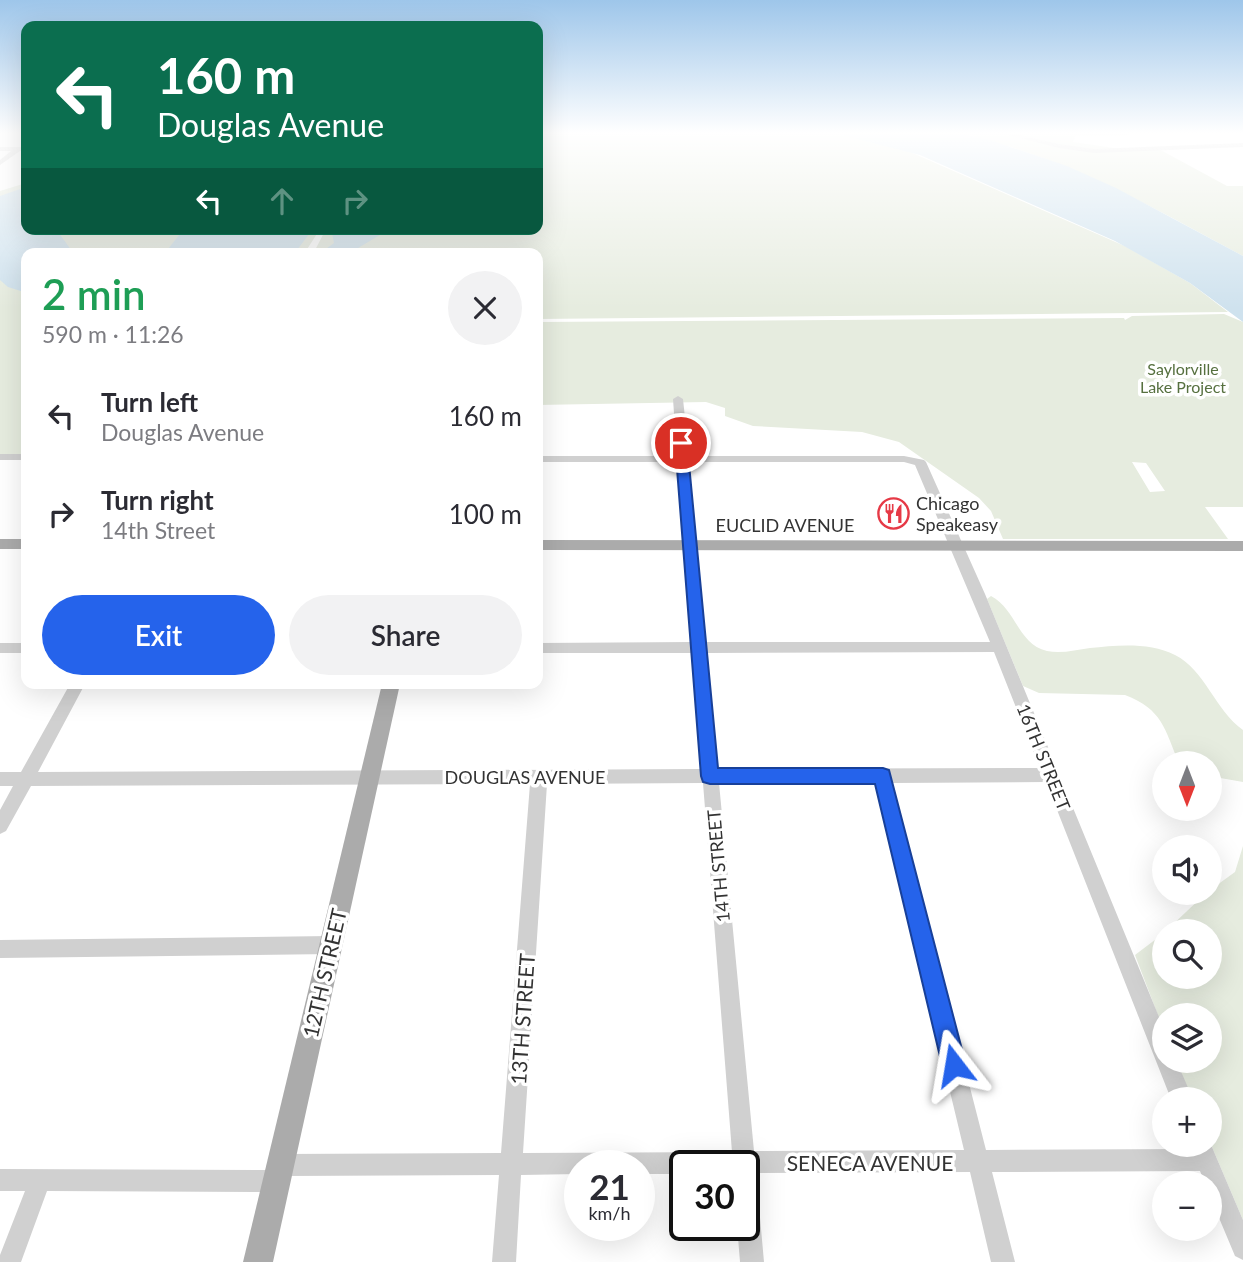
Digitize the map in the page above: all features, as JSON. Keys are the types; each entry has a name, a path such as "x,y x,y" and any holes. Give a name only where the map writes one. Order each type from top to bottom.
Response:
{"main road":[{"path":"0,544 21,544"},
{"name":"EUCLID AVENUE","path":"543,545 1243,546"},
{"name":"12TH STREET","path":"258,1262 390,689"}],"street":[{"name":"14TH STREET","path":"678,399 743,1150"},
{"path":"0,457 21,457"},
{"path":"543,459 682,459"},
{"name":"16TH STREET","path":"682,459 904,459 920,462 957,545 1152,1024"},
{"path":"543,648 999,647"},
{"path":"0,648 21,648"},
{"path":"0,826 75,689"},
{"name":"DOUGLAS AVENUE","path":"0,779 1051,775"},
{"path":"883,776 1003,1262"},
{"name":"13TH STREET","path":"504,1262 539,777"},
{"path":"0,948 331,945"},
{"name":"SENECA AVENUE","path":"760,1165 978,1162 1152,1154"},
{"path":"1205,1157 1243,1248"},
{"name":"SENECA AVENUE","path":"0,1180 511,1164 669,1165"},
{"path":"9,1262 40,1180"},
{"name":"14TH STREET","path":"750,1241 752,1262"}],"green space":[{"path":"0,192 21,192 21,235 316,235 308,248 21,248 21,457 0,457"},
{"name":"Saylorville Lake Project","path":"543,192 1001,192 1127,247 1190,283 1228,312 543,319 543,248 316,248 323,235 543,235"},
{"path":"1121,192 1243,192 1243,256"},
{"path":"1224,314 1243,322 1243,507 1205,507 1228,539 1003,539 991,511 979,498 899,442 862,432 753,426 725,416 725,408 706,402 543,405 543,322 1125,320 1132,316","holes":["1132,462 1146,463 1165,491 1150,492"]},
{"path":"991,596 999,602 1023,634 1037,647 1047,651 1144,646 1165,651 1185,662 1233,722 1243,730 1243,782 1222,778 1222,751 1174,751 1155,714 1125,695 1039,693 1023,686 987,599"},
{"path":"1243,846 1243,1220 1216,1157 1222,1157 1222,1087 1187,1087 1181,1073 1222,1073 1222,1003 1153,1003 1135,955 1152,942 1152,989 1222,989 1222,919 1179,919 1193,905 1222,905 1222,881 1235,872"}],"water":[{"path":"21,192 21,235 60,235 70,248 21,248 21,291 8,287 0,280 0,196"},
{"path":"1004,192 1123,192 1243,256 1243,322 1190,283 1115,241"},
{"path":"179,235 308,235 299,248 169,248"},
{"path":"332,235 380,235 358,248 327,248 334,243"}],"place":[{"name":"Chicago Speakeasy","path":"893,513"}],"route":[{"path":"681,443 710,776 883,776 954,1065"}]}
